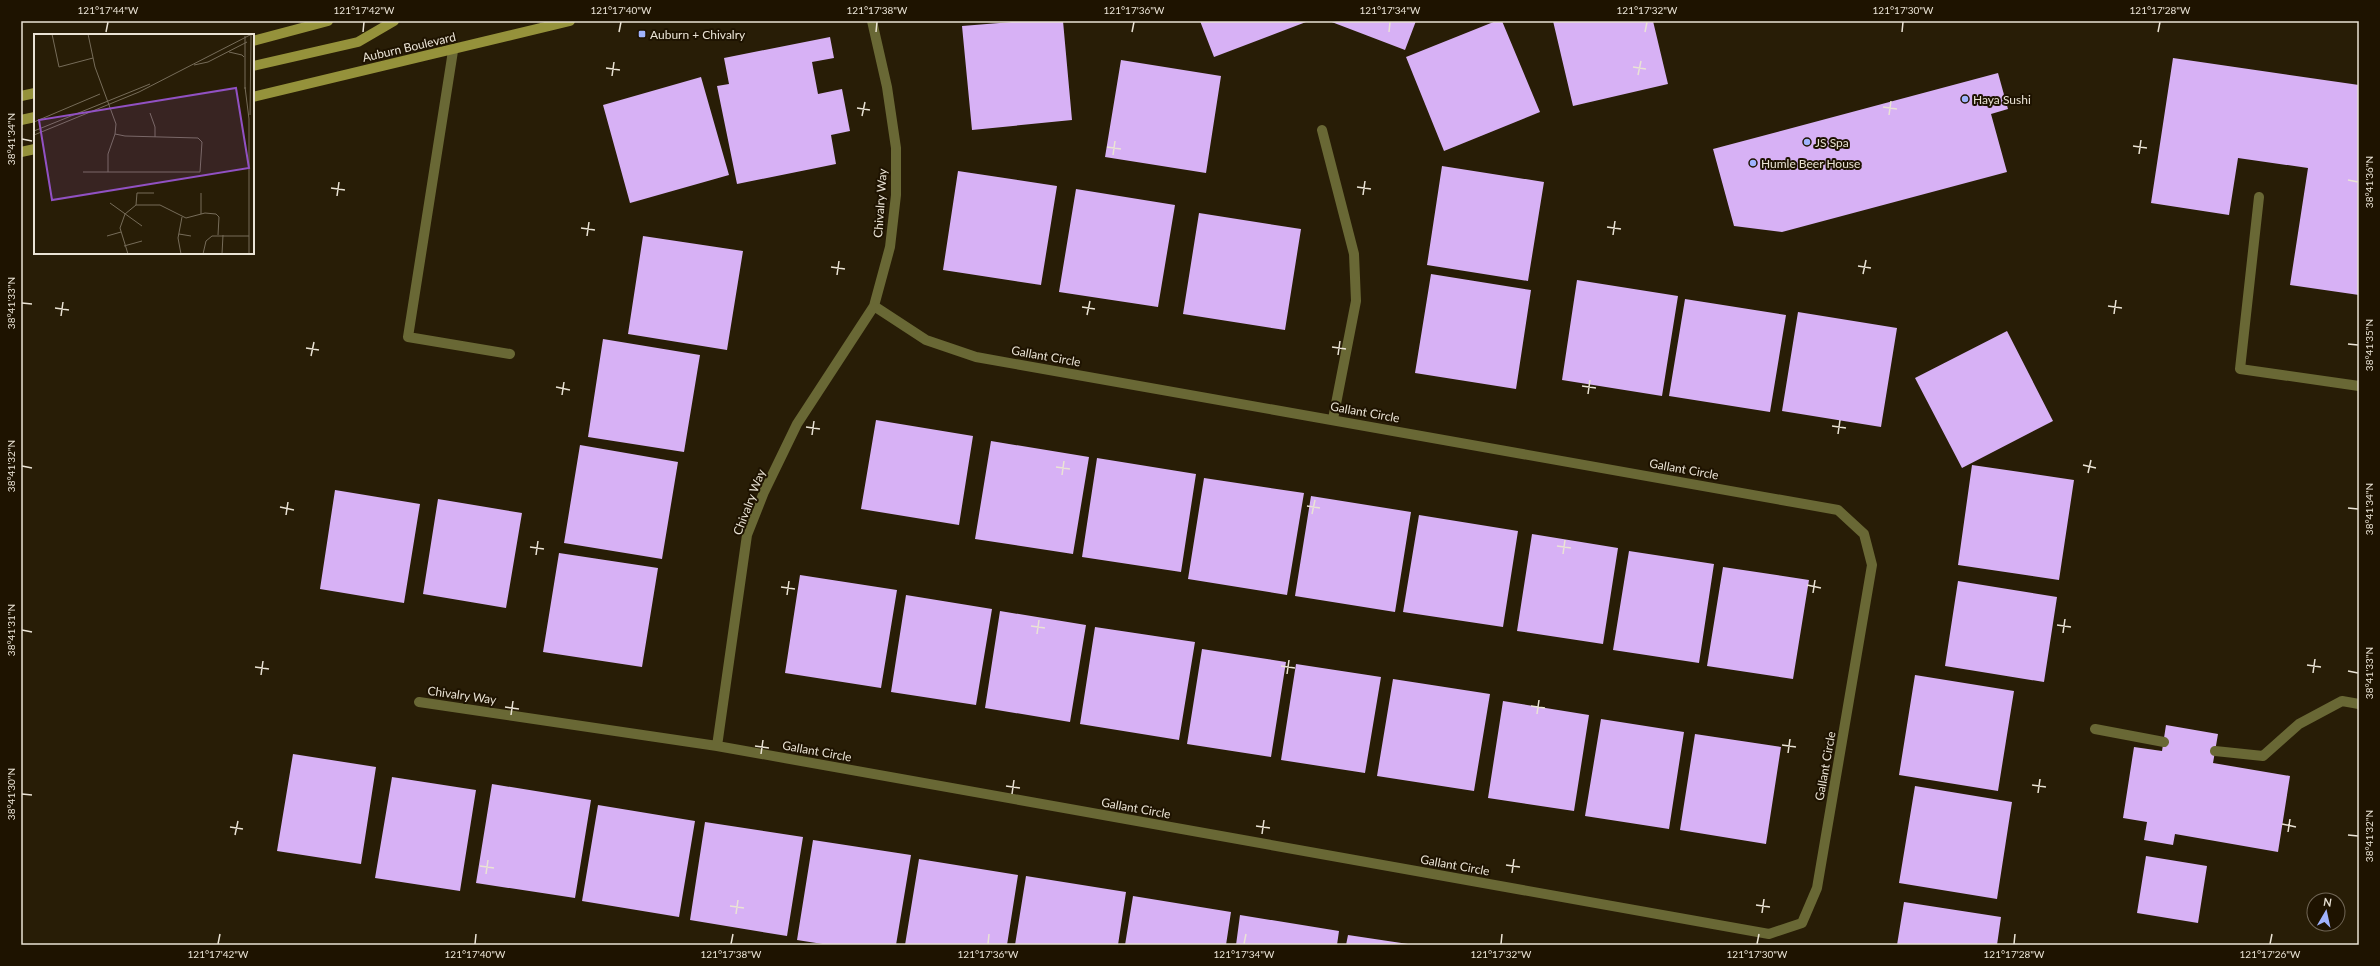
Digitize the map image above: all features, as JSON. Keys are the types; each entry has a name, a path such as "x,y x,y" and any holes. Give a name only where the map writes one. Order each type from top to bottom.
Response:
{"main road":[{"path":"254,40 328,21"},
{"path":"254,66 358,42 394,21"},
{"name":"Auburn Boulevard","path":"254,98 570,21"},
{"path":"21,96 34,93"},
{"path":"21,120 34,117"},
{"path":"21,152 34,149"}],"street":[{"name":"Chivalry Way","path":"420,702 717,746 747,536 764,492 797,424 874,306 890,247 896,195 896,148 887,87 872,21"},
{"path":"453,50 408,337 510,354"},
{"path":"1322,130 1354,254 1356,301 1333,419"},
{"path":"2259,198 2240,369 2359,386"},
{"name":"Gallant Circle","path":"717,746 1769,934 1802,923 1817,888 1872,565 1864,534 1838,510 1333,419 976,357 926,340 874,306"},
{"path":"2215,752 2262,756 2298,724 2342,702 2359,704"},
{"path":"2095,729 2164,742"}],"building":[{"path":"1023,21 1063,21 1072,120 972,130 962,26"},
{"path":"1200,21 1306,21 1306,22 1214,57"},
{"path":"1329,21 1416,21 1405,50"},
{"path":"1496,21 1502,21 1540,112 1444,151 1406,57"},
{"path":"1553,21 1653,21 1668,84 1573,106"},
{"path":"830,37 834,58 812,62 818,94 842,89 850,131 831,135 836,164 737,184 717,86 729,84 724,58"},
{"path":"2173,58 2359,85 2359,295 2290,285 2308,168 2238,158 2229,215 2151,203"},
{"path":"1121,60 1221,76 1206,173 1105,157"},
{"path":"1998,73 2008,109 1991,114 2007,172 1782,232 1734,226 1713,149"},
{"path":"701,77 729,175 630,203 603,105"},
{"path":"1442,166 1544,182 1528,281 1427,265"},
{"path":"958,171 1057,186 1041,285 943,270"},
{"path":"1076,189 1175,205 1158,307 1059,292"},
{"path":"1199,213 1301,229 1285,330 1183,314"},
{"path":"643,236 743,251 727,350 628,334"},
{"path":"1431,274 1531,290 1516,389 1415,373"},
{"path":"1577,280 1678,296 1662,396 1562,380"},
{"path":"1685,299 1786,315 1770,412 1669,396"},
{"path":"1798,312 1897,328 1881,427 1782,411"},
{"path":"2007,331 2053,421 1962,468 1915,378"},
{"path":"603,339 700,355 684,452 588,437"},
{"path":"876,420 973,436 959,525 861,509"},
{"path":"991,441 1089,457 1073,554 975,539"},
{"path":"580,445 678,462 662,559 564,543"},
{"path":"1097,458 1196,474 1181,572 1082,557"},
{"path":"1972,465 2074,480 2059,580 1958,565"},
{"path":"1204,478 1304,493 1287,595 1188,579"},
{"path":"335,490 420,504 404,603 320,589"},
{"path":"1311,496 1411,512 1395,612 1295,596"},
{"path":"438,499 522,513 506,608 423,594"},
{"path":"1419,515 1518,531 1503,627 1403,612"},
{"path":"1532,534 1618,548 1603,644 1517,631"},
{"path":"1629,551 1714,564 1699,663 1613,650"},
{"path":"559,553 658,568 642,667 543,652"},
{"path":"1723,567 1809,580 1793,679 1707,666"},
{"path":"800,575 897,590 881,688 785,673"},
{"path":"1958,581 2057,597 2044,682 1945,666"},
{"path":"906,595 992,609 976,705 891,692"},
{"path":"1000,611 1086,625 1070,722 985,708"},
{"path":"1095,627 1195,642 1179,740 1080,724"},
{"path":"1202,649 1286,662 1271,757 1187,744"},
{"path":"1296,664 1381,677 1365,773 1281,760"},
{"path":"1915,675 2014,691 1998,791 1899,775"},
{"path":"1393,679 1490,694 1474,791 1377,776"},
{"path":"1503,701 1589,715 1574,811 1488,798"},
{"path":"1601,719 1684,732 1669,829 1585,816"},
{"path":"2166,725 2218,734 2213,763 2290,776 2278,852 2175,834 2173,845 2144,840 2147,822 2123,818 2134,747 2162,751"},
{"path":"1695,734 1781,747 1766,844 1680,830"},
{"path":"293,754 376,767 361,864 277,851"},
{"path":"392,777 476,790 460,891 375,878"},
{"path":"492,784 591,800 575,898 476,883"},
{"path":"1915,786 2012,802 1997,899 1899,883"},
{"path":"598,805 695,821 679,917 582,901"},
{"path":"705,822 803,837 787,936 690,920"},
{"path":"813,840 911,855 896,945 829,945 797,940"},
{"path":"2146,856 2207,866 2198,923 2137,913"},
{"path":"919,859 1018,875 1007,945 905,945"},
{"path":"1026,876 1126,892 1118,945 1015,945"},
{"path":"1133,896 1231,912 1226,945 1125,945"},
{"path":"1904,902 2001,917 1997,945 1897,945"},
{"path":"1240,915 1339,931 1337,945 1236,945"},
{"path":"1348,935 1408,944 1408,945 1346,945"}],"place":[{"name":"Auburn + Chivalry","path":"642,34"},
{"name":"Haya Sushi","path":"1965,99"},
{"name":"JS Spa","path":"1807,142"},
{"name":"Humle Beer House","path":"1753,163"}]}
